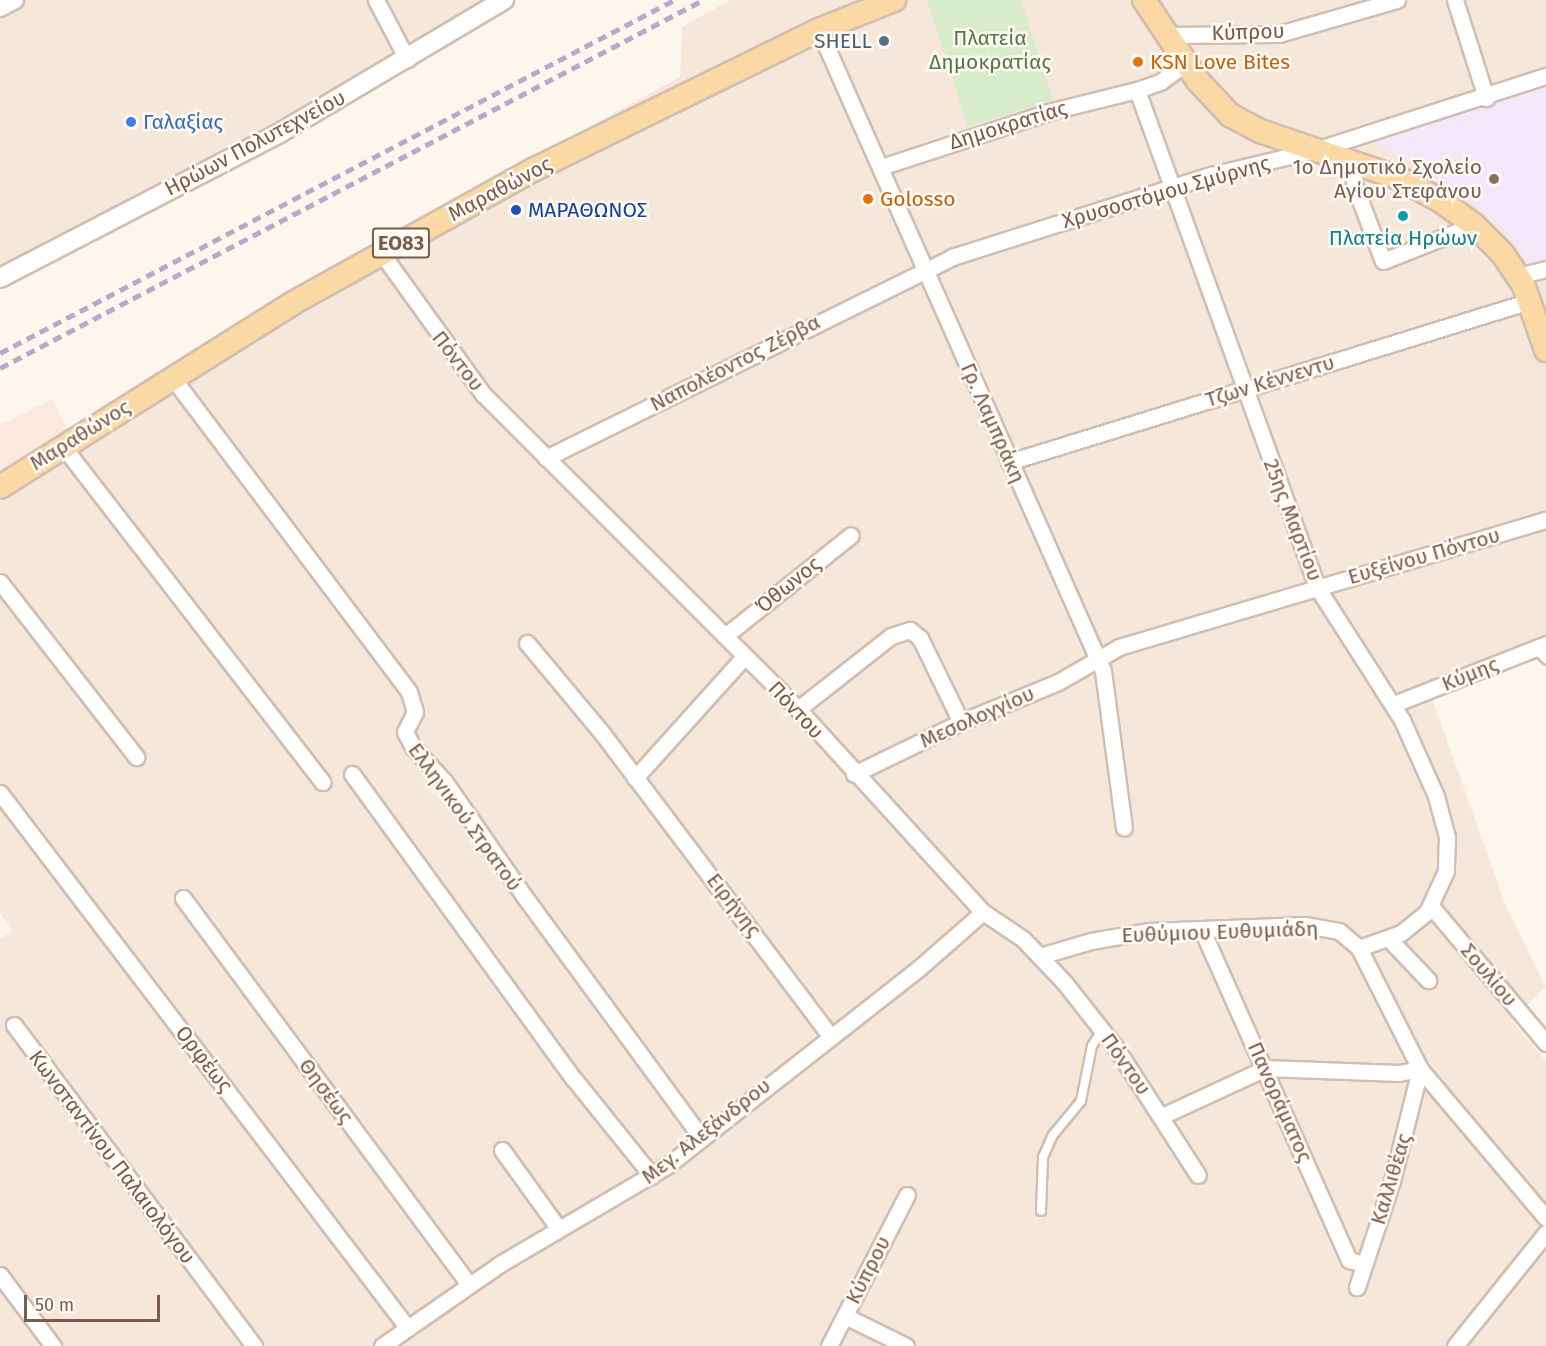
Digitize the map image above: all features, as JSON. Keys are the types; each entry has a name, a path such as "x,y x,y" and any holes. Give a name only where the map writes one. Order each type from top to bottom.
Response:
{"main road":[{"name":"Μαραθώνος","path":"0,487 62,445 172,377 381,254 535,169 819,30 894,0"},
{"path":"1144,0 1212,99 1230,115 1260,131 1418,188 1474,225 1502,253 1518,276 1538,313 1546,350"}],"street":[{"path":"0,8 15,0"},
{"path":"376,0 407,59"},
{"name":"Ηρώων Πολυτεχνείου","path":"0,278 278,134 504,0"},
{"name":"Κύπρου","path":"1168,35 1279,34 1397,0"},
{"path":"1455,0 1486,98"},
{"name":"Γρ. Λαμπράκη","path":"819,30 1009,462 1099,659 1106,682 1124,828"},
{"path":"1137,90 1160,82 1186,63"},
{"name":"Χρυσοστόμου Σμύρνης","path":"924,269 1170,187 1315,150 1486,98 1546,76"},
{"name":"Δημοκρατίας","path":"881,167 1026,118 1137,90"},
{"name":"25ης Μαρτίου","path":"1137,90 1170,187 1317,587 1394,704 1415,744 1447,837 1446,871 1431,906 1419,920 1389,939 1359,948"},
{"path":"1353,163 1354,184 1383,261 1474,225"},
{"name":"Πόντου","path":"381,254 478,388 798,709 854,774 983,912 1023,939 1040,957 1102,1030 1162,1116 1198,1175"},
{"name":"Ναπολέοντος Ζέρβα","path":"546,458 924,269"},
{"path":"1518,276 1546,269"},
{"name":"Τζων Κέννεντυ","path":"1009,462 1244,389 1538,313"},
{"name":"Ελληνικού Στρατού","path":"172,377 409,692 416,712 405,732 413,747 445,782 524,897 702,1138"},
{"path":"62,445 322,782"},
{"name":"Ευξείνου Πόντου","path":"1099,659 1119,647 1546,520"},
{"name":"Όθωνος","path":"725,636 851,535"},
{"path":"0,582 136,757"},
{"path":"798,709 891,636 910,630 920,638 961,722"},
{"name":"Ειρήνης","path":"527,643 578,701 830,1036"},
{"name":"Κύμης","path":"1394,704 1542,650"},
{"path":"635,778 745,656"},
{"name":"Μεσολογγίου","path":"854,774 961,722 1058,682 1099,659"},
{"path":"352,774 585,1094 652,1176"},
{"name":"Ορφέως","path":"0,793 407,1327"},
{"name":"Θησέως","path":"183,898 469,1285"},
{"name":"Σουλίου","path":"1431,906 1546,1043"},
{"name":"Μεγ. Αλεξάνδρου","path":"382,1346 469,1285 559,1229 652,1176 918,969 983,912"},
{"name":"Ευθύμιου Ευθυμιάδη","path":"1040,957 1134,932 1320,925 1346,935 1359,948"},
{"name":"Πανοράματος","path":"1203,930 1349,1260 1365,1264"},
{"path":"1389,939 1428,980"},
{"path":"1359,948 1420,1070 1546,1218"},
{"name":"Κωνσταντίνου Παλαιολόγου","path":"14,1025 254,1346"},
{"path":"1162,1116 1266,1068 1399,1073 1420,1070"},
{"name":"Καλλιθέας","path":"1357,1287 1392,1181 1420,1070"},
{"path":"502,1150 559,1229"},
{"name":"Κύπρου","path":"829,1346 907,1195"},
{"path":"1455,1346 1546,1233"},
{"path":"0,1275 53,1346"},
{"path":"845,1316 906,1346"}],"lane":[{"path":"1041,1211 1042,1157 1053,1135 1081,1101 1092,1046 1102,1030"}],"shaded area":[{"path":"0,0 483,0 282,123 0,269"},
{"path":"730,0 1546,0 1546,637 1427,684 1506,906 1546,987 1511,1020 1546,1061 1546,1346 0,1346 0,939 12,931 0,912 0,479 311,278 680,77 682,27"},
{"name":"1ο Δημοτικό Σχολείο Αγίου Στεφάνου","path":"1546,81 1546,263 1529,263 1507,233 1481,209 1427,170 1376,144 1374,137"},
{"path":"52,399 69,431 0,479 0,425"}],"green space":[{"name":"Πλατεία Δημοκρατίας","path":"927,0 1021,0 1053,100 968,127"}],"railway":[{"path":"0,353 674,0"},
{"path":"0,368 703,0"}],"place":[{"name":"SHELL","path":"884,41"},
{"name":"KSN Love Bites","path":"1138,62"},
{"name":"Γαλαξίας","path":"131,122"},
{"name":"1ο Δημοτικό Σχολείο Αγίου Στεφάνου","path":"1494,179"},
{"name":"Golosso","path":"868,199"},
{"name":"ΜΑΡΑΘΩΝΟΣ","path":"516,210"},
{"name":"Πλατεία Ηρώων","path":"1403,216"}]}
